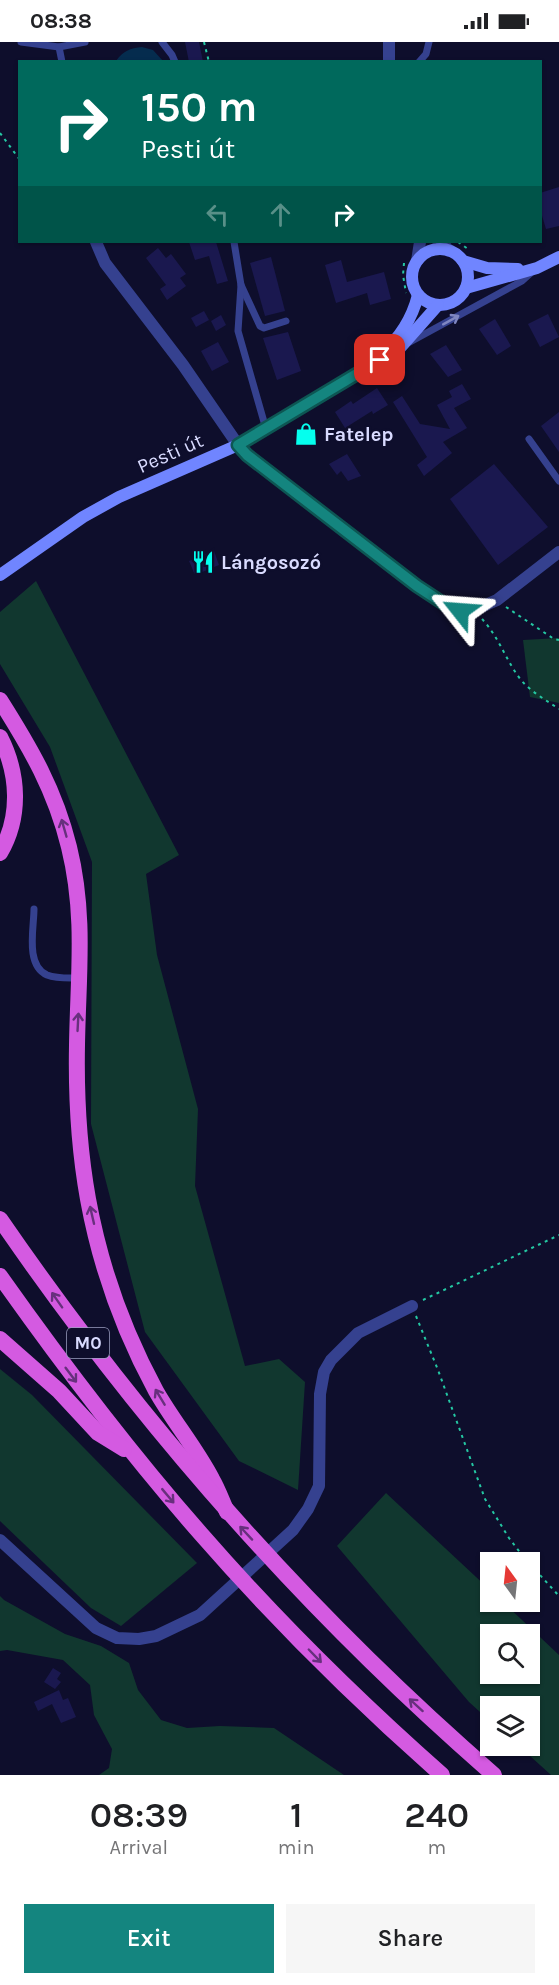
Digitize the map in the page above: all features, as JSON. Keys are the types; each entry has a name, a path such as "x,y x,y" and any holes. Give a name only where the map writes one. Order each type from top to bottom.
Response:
{"highway":[{"path":"0,700 35,755 54,796 70,848 79,902 81,945 77,1044 80,1131 88,1200 105,1267 140,1360 157,1392 212,1479 227,1512"},
{"path":"0,737 10,766 16,807 13,824 0,853"},
{"name":"M0","path":"0,1219 105,1365 227,1512 361,1653 494,1775"},
{"name":"M0","path":"0,1276 89,1399 201,1535 274,1614 344,1684 442,1775"},
{"path":"0,1339 60,1390 98,1433 135,1456"}],"main road":[{"path":"463,261 468,279 466,288 453,302 438,305 412,296 411,260 445,246 463,261 473,265 503,269 537,268"},
{"path":"466,288 537,268 559,257"},
{"name":"Pesti út","path":"364,368 387,349 402,332 414,311 412,296"},
{"name":"Pesti út","path":"25,558 67,526 119,497 238,445 400,348 438,305"},
{"path":"0,575 25,558"},
{"path":"0,586 25,558"}],"street":[{"path":"389,42 389,60"},
{"path":"96,243 105,263 183,365 238,445 257,463 417,586 452,609 474,610 497,600 559,552"},
{"path":"411,260 420,243"},
{"path":"0,1540 96,1628 117,1638 139,1639 156,1635 200,1615 293,1530 308,1509 319,1486 320,1394 324,1372 332,1360 358,1333 412,1306"}],"lane":[{"path":"21,42 62,45 85,42"},
{"path":"162,42 174,60"},
{"path":"421,60 426,54 429,42"},
{"path":"234,243 241,285 238,331 266,429"},
{"path":"400,348 522,281 537,268"},
{"path":"241,285 260,326 264,328 286,321"},
{"path":"529,439 559,481"},
{"path":"34,909 33,956 38,968 53,976 80,978"}],"path":[{"path":"204,42 208,60"},
{"path":"0,133 18,157"},
{"path":"411,260 403,275 412,296"},
{"path":"497,600 554,639 559,640"},
{"path":"474,610 490,628 521,680 533,692 559,709"},
{"path":"520,1552 485,1499 412,1306 559,1235"},
{"path":"540,1576 559,1596"}],"green space":[{"path":"36,581 179,855 146,874 157,955 198,1109 195,1186 245,1366 279,1359 305,1382 298,1490 239,1461 145,1332 91,1124 92,862 50,747 0,664 0,612"},
{"path":"559,638 559,703 530,697 523,640"},
{"path":"0,1369 32,1395 197,1563 121,1626 91,1608 0,1521"},
{"path":"386,1493 480,1581 480,1612 514,1612 526,1624 480,1624 480,1684 540,1684 540,1637 559,1655 559,1775 551,1775 530,1756 540,1756 540,1696 480,1696 480,1712 469,1702 337,1546"},
{"path":"0,1596 65,1634 101,1646 129,1663 138,1690 161,1720 187,1728 220,1726 274,1728 344,1775 99,1775 109,1768 112,1749 94,1715 90,1685 63,1660 7,1650 0,1651"}],"water":[{"path":"142,47 153,50 162,60 117,60 134,48"}],"building":[{"path":"185,42 199,42 203,60 189,60"},
{"path":"559,187 559,226 546,229 542,216 542,192"},
{"path":"189,243 216,243 228,281 217,284 209,256 195,260"},
{"path":"158,248 166,258 171,254 186,274 180,278 186,286 167,300 160,289 166,285 146,258"},
{"path":"271,257 285,311 265,316 250,263"},
{"path":"341,260 347,282 384,272 391,299 370,305 367,293 336,303 325,265"},
{"path":"204,311 209,320 196,327 191,318"},
{"path":"548,314 559,337 540,347 528,324"},
{"path":"221,315 226,325 216,331 211,321"},
{"path":"495,319 511,346 497,355 479,329"},
{"path":"288,332 301,371 277,380 263,338"},
{"path":"218,342 229,362 212,371 201,351"},
{"path":"446,345 462,370 448,377 430,354"},
{"path":"462,384 471,399 454,408 467,428 443,442 452,453 424,476 417,465 427,457 393,402 402,396 420,424 450,429 437,405 452,397 449,391"},
{"path":"377,388 388,405 373,414 372,411 345,428 335,412 351,401 353,404"},
{"path":"559,412 559,452 541,426"},
{"path":"347,454 361,476 348,481 341,471 337,475 329,464"},
{"path":"494,464 548,527 498,565 450,499"},
{"path":"214,551 219,565 195,575 189,561"},
{"path":"53,1668 61,1673 57,1679 61,1682 55,1689 44,1682"},
{"path":"59,1690 63,1700 68,1698 76,1717 61,1723 52,1704 38,1711 34,1702"}],"place":[{"name":"Fatelep","path":"306,434"},
{"name":"Lángosozó","path":"203,562"}],"route":[{"path":"380,360 238,445 247,455 417,586 452,609 460,611"}]}
